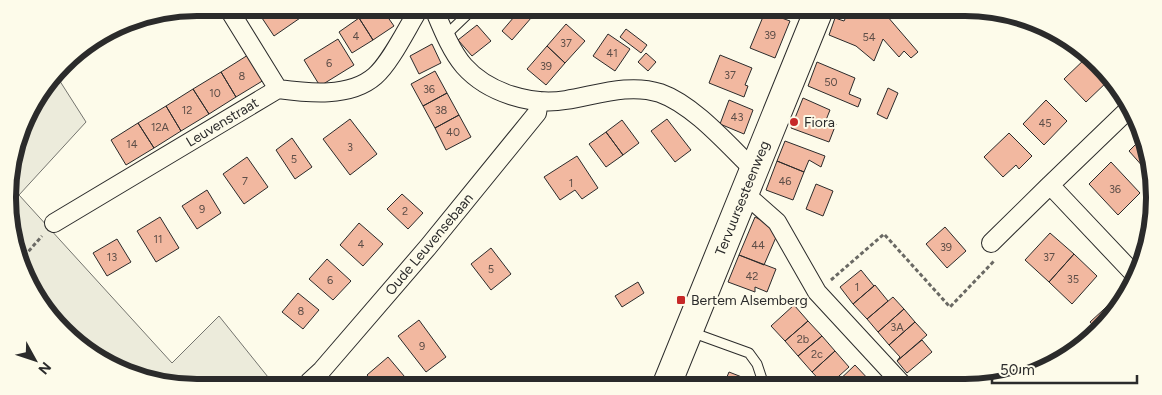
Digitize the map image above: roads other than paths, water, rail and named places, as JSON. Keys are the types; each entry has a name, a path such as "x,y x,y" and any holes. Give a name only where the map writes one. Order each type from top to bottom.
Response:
{"main road":[{"name":"Tervuursesteenweg","path":"669,379 816,16"}],"street":[{"path":"233,16 278,89 301,92 328,92 355,88 375,76 388,60 415,16"},
{"path":"437,16 464,66 478,78 493,87 515,96 539,101 563,101 623,89 644,89 678,100 697,116 749,181 777,222 817,292 897,379"},
{"name":"Leuvenstraat","path":"54,223 278,89"},
{"name":"Oude Leuvensebaan","path":"312,379 428,247 537,113 539,101"},
{"path":"991,244 1125,113"},
{"path":"1050,185 1131,270"}],"lane":[{"path":"446,35 466,16"},
{"path":"689,331 749,353 757,364 762,379"}],"place":[{"name":"Fiora","path":"794,122"},
{"name":"Bertem Alsemberg","path":"681,300"}]}
